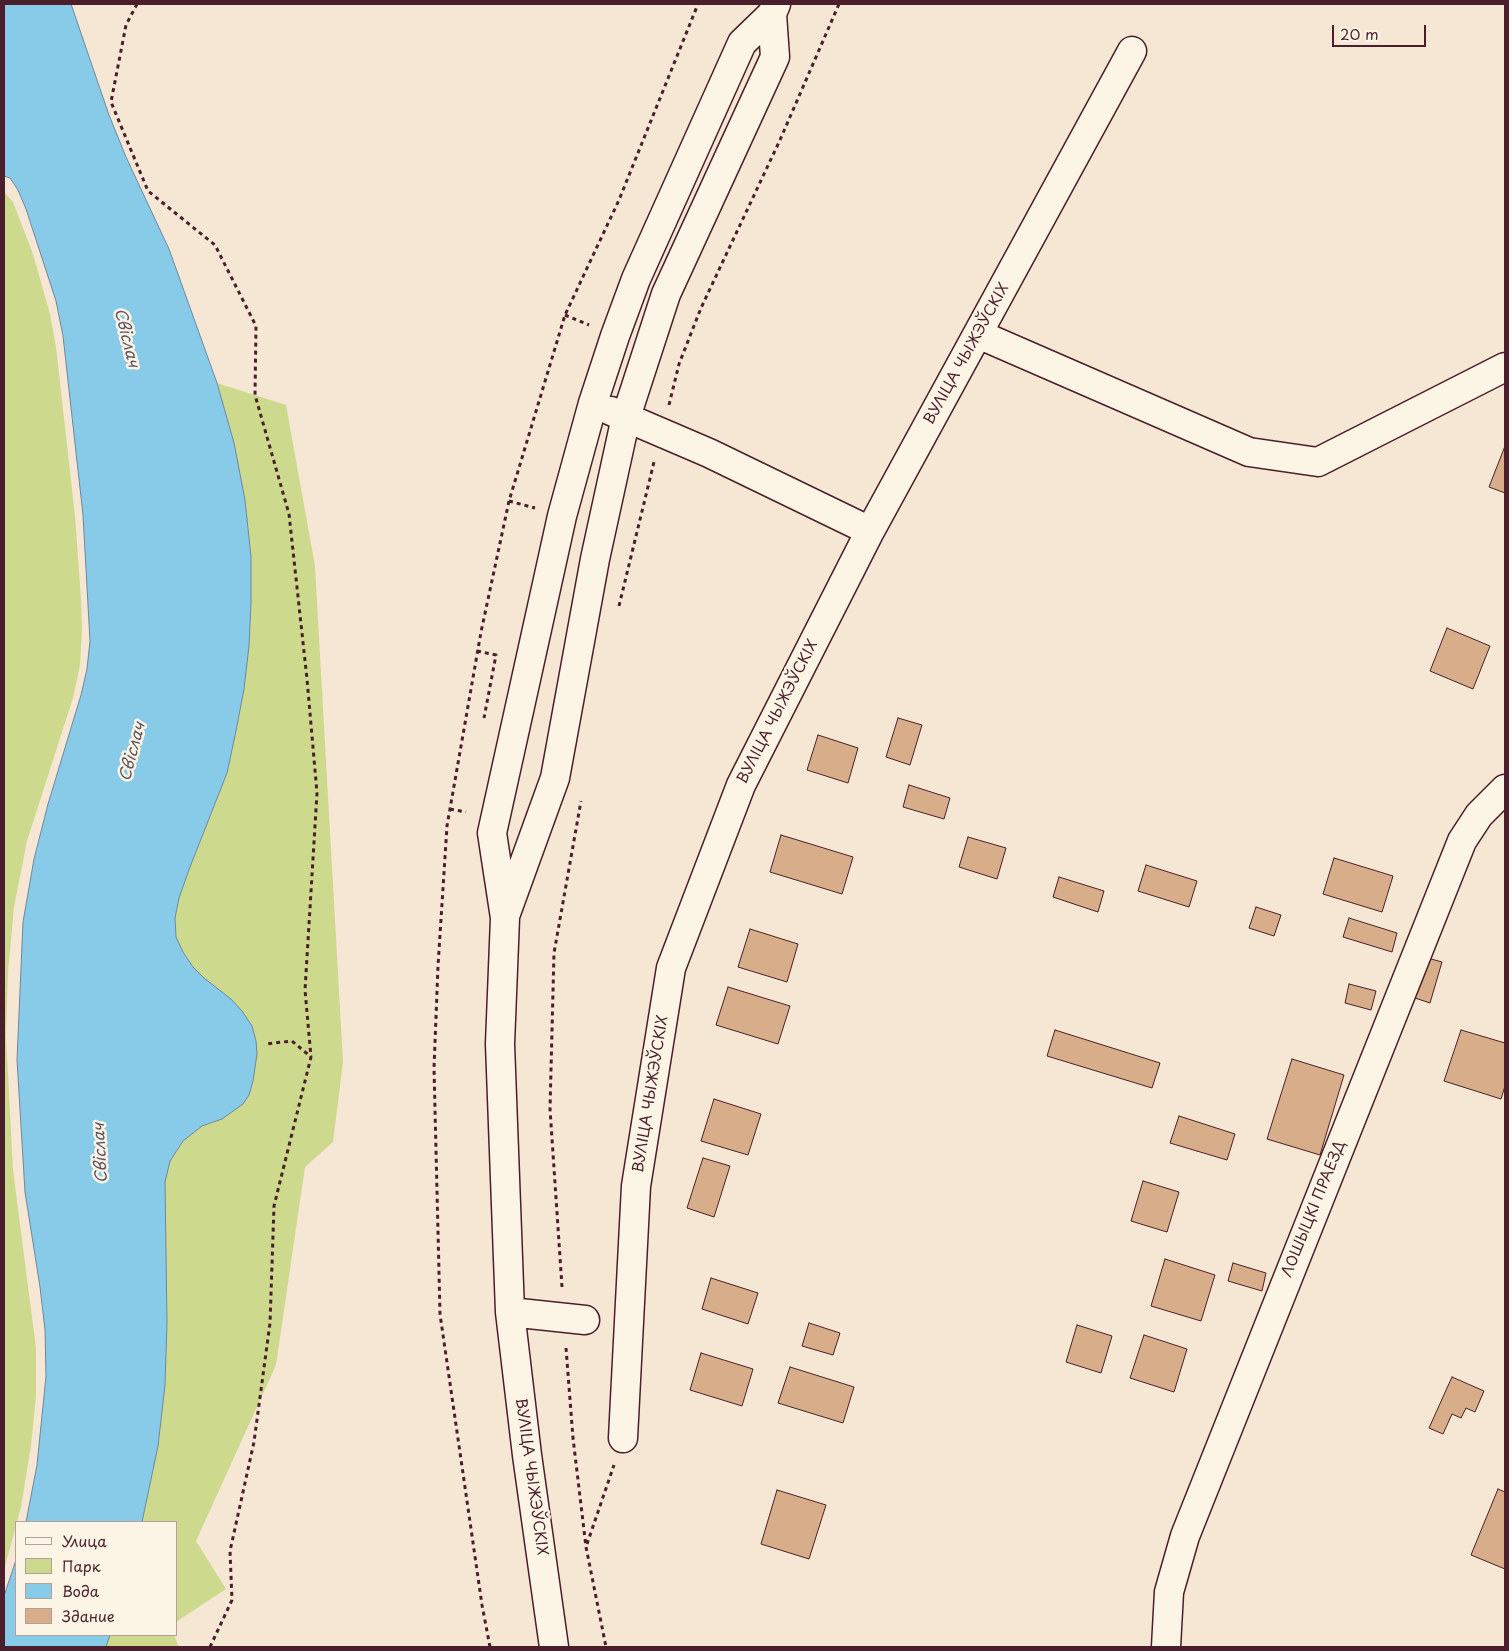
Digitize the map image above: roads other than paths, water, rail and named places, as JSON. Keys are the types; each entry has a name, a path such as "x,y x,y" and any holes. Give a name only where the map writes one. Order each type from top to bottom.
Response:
{"street":[{"name":"ВУЛІЦА ЧЫЖЭЎСКІХ","path":"554,1647 527,1455 510,1312 500,1044 505,918 492,833 562,516 593,404 615,336 636,279 742,43 774,9"},
{"name":"ВУЛІЦА ЧЫЖЭЎСКІХ","path":"505,918 555,778 595,559 626,417 666,294 775,57 774,9"},
{"name":"ВУЛІЦА ЧЫЖЭЎСКІХ","path":"622,1438 636,1186 670,968 741,785 870,531 1132,51"},
{"path":"978,334 1249,452 1318,462 1505,367"},
{"path":"593,404 662,432 870,531"},
{"name":"ЛОШЫЦКІ ПРАЕЗД","path":"1166,1647 1169,1592 1192,1517 1462,841 1480,815 1505,789"},
{"path":"510,1312 575,1319"}],"water":[{"name":"Свіслач","path":"4,4 71,4 109,115 126,157 169,249 217,383 234,443 245,500 251,557 249,646 244,689 236,731 227,773 190,867 179,898 175,918 176,937 183,952 193,967 204,978 231,999 242,1011 252,1026 257,1054 253,1081 249,1095 243,1104 222,1119 202,1126 183,1141 170,1161 165,1182 167,1323 165,1385 158,1446 142,1521 26,1521 37,1465 46,1376 45,1330 25,1192 17,1060 23,922 34,859 48,804 81,695 87,669 90,641 83,515 63,336 56,301 26,209 18,190 10,178 4,176"},
{"path":"15,1563 15,1636 110,1636 106,1647 4,1647 4,1596"}]}
